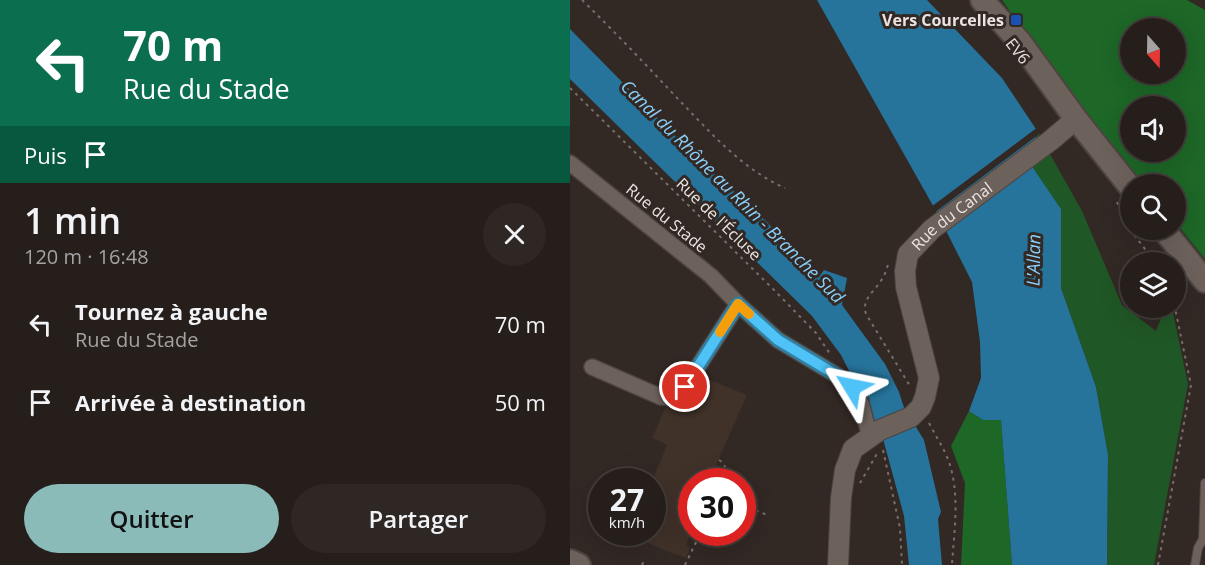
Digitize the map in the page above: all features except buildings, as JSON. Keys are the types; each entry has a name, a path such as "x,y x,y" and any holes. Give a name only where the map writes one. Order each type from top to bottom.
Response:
{"main road":[{"path":"982,0 1020,42 1076,119 1120,187"},
{"path":"1172,240 1205,281"},
{"path":"570,561 579,565"}],"street":[{"name":"Rue du Canal","path":"877,436 911,417 921,407 929,378 906,287 905,272 908,254 932,229 1076,119"},
{"name":"Rue du Stade","path":"570,163 711,276 778,340 852,387 877,436"},
{"path":"592,367 661,397 673,398 685,387 738,304"},
{"path":"838,565 841,498 845,470 854,450 877,436"}],"lane":[{"path":"1195,565 1198,548 1204,539 1205,483"}],"path":[{"path":"582,0 721,142 745,164 785,188"},
{"name":"Rue de l'Écluse","path":"570,88 816,333 837,363 838,376"},
{"path":"1138,240 1147,252"},
{"path":"1158,565 1191,385 1176,318"},
{"path":"841,498 848,498 861,482 877,436"},
{"path":"877,436 900,528 902,565"},
{"path":"719,460 726,468"},
{"path":"756,510 768,515"},
{"path":"685,565 694,546"},
{"path":"642,565 644,561"}],"shaded area":[{"path":"701,371 703,377 747,395 715,468 678,468 678,546 690,548 686,558 655,546 666,546 666,468 657,468 667,445 652,438 666,406 676,409"}],"green space":[{"path":"1002,0 1187,0 1205,10 1205,259 1186,235 1186,174 1136,174 1126,162 1186,162 1186,96 1120,96 1120,155 1070,96"},
{"path":"1036,129 1082,211 1120,300 1120,318 1139,318 1156,331 1161,318 1174,318 1188,384 1154,565 1107,565 1108,455 1096,387 1061,288 1061,209 1033,169"},
{"path":"969,411 983,420 1001,419 1012,565 961,565 965,483 951,446"}],"water":[{"name":"L'Allan","path":"817,0 927,0 1002,78 1036,129 1033,168 1061,209 1061,288 1096,387 1108,455 1107,565 1012,565 1001,420 983,420 969,411 981,378 980,342 972,282 936,211"},
{"name":"Canal du Rhône au Rhin - Branche Sud","path":"570,29 690,151 767,222 818,278 824,270 847,278 842,305 885,364 899,392 909,423 916,427 924,440 941,512 938,519 942,565 909,565 904,516 882,435 841,355 812,316 570,79"}],"pier":[{"path":"1038,127 1038,135 934,213 931,207"}],"slow traffic":[{"path":"720,332 738,304 749,314"}],"place":[{"name":"Vers Courcelles","path":"1016,20"}],"route":[{"path":"685,387 738,304 778,340 852,387"}]}
